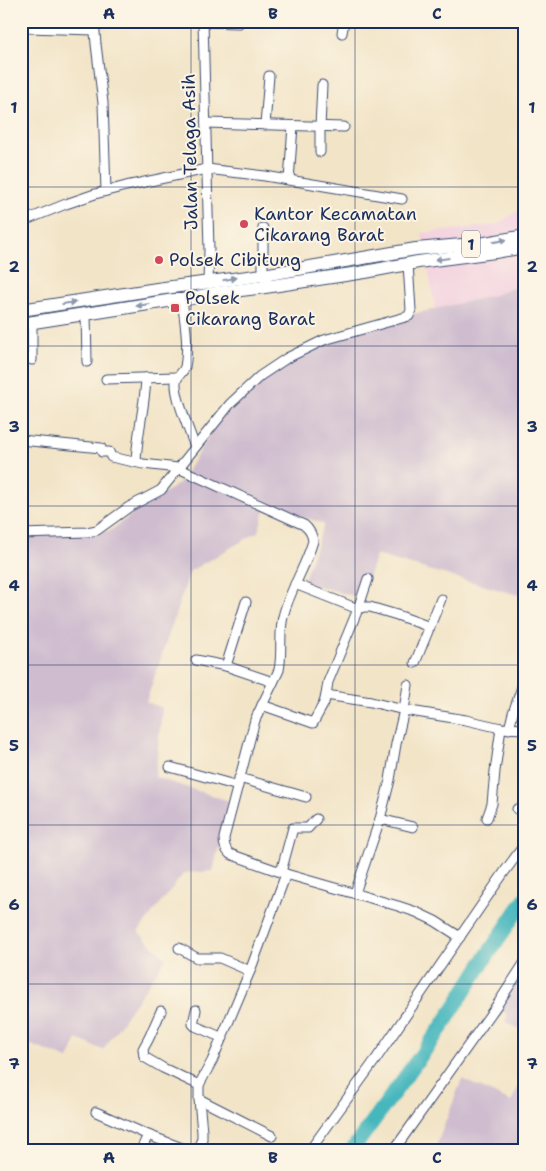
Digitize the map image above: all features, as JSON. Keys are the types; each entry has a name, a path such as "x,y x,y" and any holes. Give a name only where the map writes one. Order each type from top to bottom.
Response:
{"highway":[{"name":"1","path":"21,310 263,275 416,249 485,243 525,236"},
{"name":"1","path":"27,323 525,247"},
{"path":"413,263 416,249"}],"street":[{"path":"203,21 239,23"},
{"name":"Jalan Telaga Asih","path":"203,21 209,250 208,283"},
{"path":"342,33 344,21"},
{"path":"28,28 94,26 103,103 106,191"},
{"path":"265,124 269,76"},
{"path":"320,152 322,85"},
{"path":"206,123 344,127"},
{"path":"289,180 293,126"},
{"path":"21,222 106,191 207,169 289,180 402,199"},
{"path":"263,228 263,275"},
{"path":"21,534 97,530 124,510 161,490 223,412 260,376 287,358 324,340 409,316 412,310 413,263"},
{"path":"182,300 186,352 183,371 177,377 176,392 196,447"},
{"path":"86,314 87,362"},
{"path":"27,323 32,360"},
{"path":"106,379 177,377"},
{"path":"136,462 146,378"},
{"path":"21,440 101,448 102,452 109,452 110,457 178,468 304,525 309,529 313,541 284,612 281,627 279,670 256,720 224,838 226,850 230,854 283,873 416,912 435,921 460,937"},
{"path":"262,705 313,722 324,702 328,682 358,609 368,579"},
{"path":"295,584 358,609 364,606 370,607 430,627"},
{"path":"415,663 441,599"},
{"path":"226,666 246,602"},
{"path":"196,660 226,666 273,682"},
{"path":"355,893 380,819 390,780 408,686"},
{"path":"487,818 492,804 495,771 505,728 513,713 522,687"},
{"path":"326,695 505,728 525,729"},
{"path":"170,768 306,797"},
{"path":"197,1150 202,1139 199,1085 223,1038 250,971 283,873 293,828 308,828 316,819"},
{"path":"380,819 413,827"},
{"path":"310,1150 376,1059 525,844"},
{"path":"179,948 197,958 220,958 250,971"},
{"path":"394,1150 525,962"},
{"path":"196,1010 193,1024 223,1038"},
{"path":"161,1011 142,1049 144,1057 199,1085"},
{"path":"199,1099 272,1136"},
{"path":"96,1112 187,1150"},
{"path":"141,1150 148,1135"}],"shaded area":[{"path":"525,210 525,283 495,295 435,309 422,233 496,225 516,212"},
{"path":"525,283 525,597 376,555 361,598 303,582 324,524 267,504 258,532 190,571 146,702 162,708 155,777 229,801 213,871 184,873 138,932 166,958 103,1050 77,1039 68,1059 29,1044 21,1066 21,535 110,531 143,506 180,483 219,419 296,353 383,321 495,295"},
{"path":"525,970 525,1031 505,1022 508,1015 499,1009"},
{"path":"525,1073 525,1150 414,1150 418,1144 435,1149 462,1079 511,1102"}],"waterway":[{"path":"352,1150 441,1028 525,899"}],"place":[{"name":"Kantor Kecamatan Cikarang Barat","path":"244,224"},
{"name":"Polsek Cibitung","path":"159,260"},
{"name":"Polsek Cikarang Barat","path":"175,308"}]}
